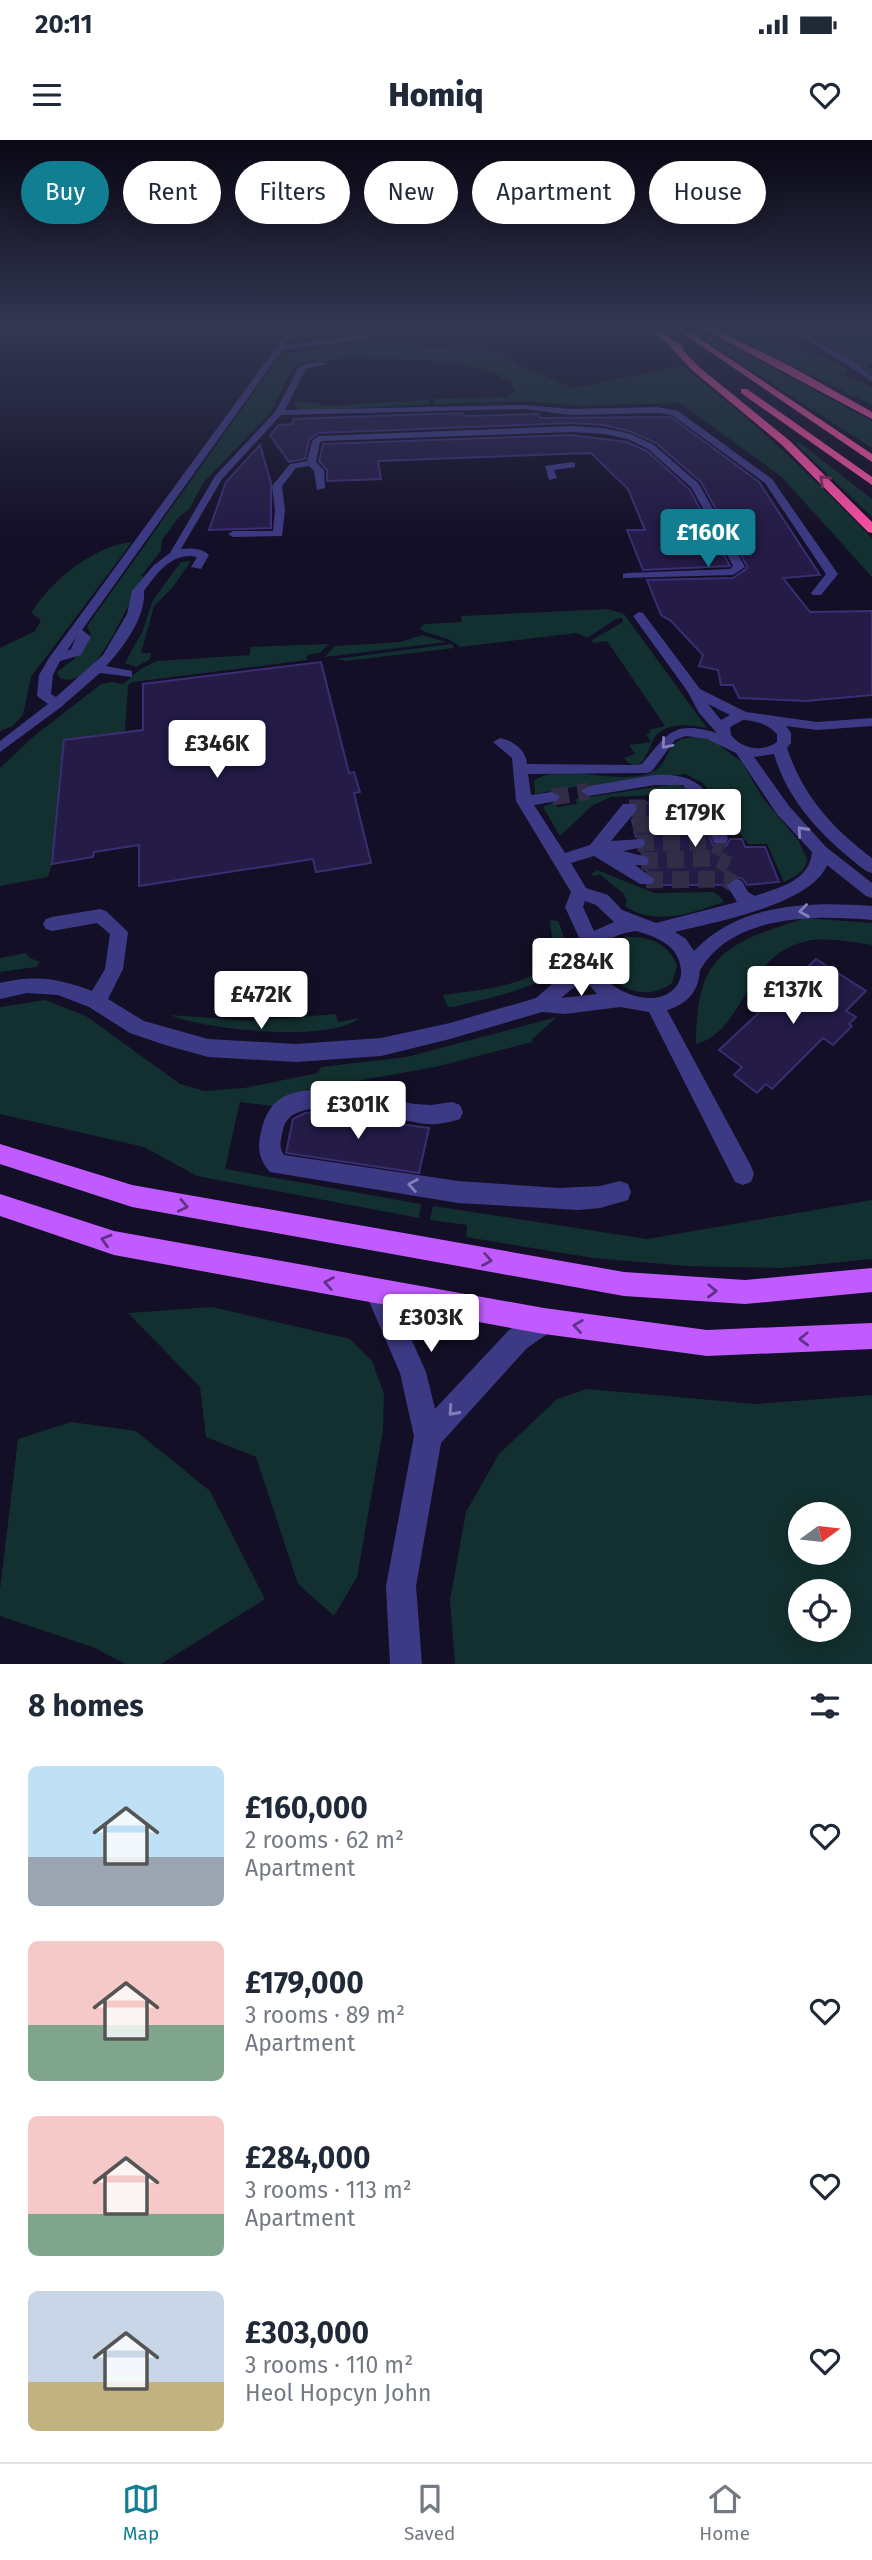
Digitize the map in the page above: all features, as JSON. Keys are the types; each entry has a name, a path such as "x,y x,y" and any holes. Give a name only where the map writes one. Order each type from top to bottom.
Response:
{"highway":[{"path":"730,397 786,443 872,529"},
{"path":"753,397 872,482"},
{"path":"781,397 872,459"},
{"path":"839,397 872,416"},
{"path":"850,397 872,407"}],"main road":[{"path":"0,1154 97,1186 159,1201 624,1284 745,1292 872,1280"},
{"path":"0,1205 114,1243 544,1321 707,1343 872,1336"}],"street":[{"path":"55,702 44,696 46,676 55,658 76,652 85,637 75,631 242,397"},
{"path":"0,748 100,669 126,633 139,599 149,592 162,575 160,568 176,553 218,478 279,413 287,397"},
{"path":"279,413 524,407 571,412 657,410 675,413 769,481 832,574 817,593"},
{"path":"311,463 316,441 321,438 572,429 604,430 631,437 651,447 696,486 739,567 733,572 630,587"},
{"path":"311,463 319,470 320,488"},
{"path":"233,534 278,534 280,510 277,486 293,466 311,463"},
{"path":"552,478 548,468 572,465"},
{"path":"176,553 201,554 204,557 197,567"},
{"path":"639,616 695,692 704,709 783,810 820,851 872,892"},
{"path":"100,669 127,674"},
{"path":"695,692 743,716 817,726 872,722"},
{"path":"730,740 726,722 743,716"},
{"path":"767,720 784,733 782,745 793,787 838,839 872,867"},
{"path":"521,769 647,768 664,742 677,734 700,732 763,753 782,745 796,734 817,726"},
{"path":"500,742 509,746 519,757 524,802 580,892 602,900 616,915 636,924 658,929 679,943 692,965 692,973 685,990 676,998 655,1005 639,1004 620,999 597,983 574,906 580,892"},
{"path":"589,791 678,778 694,787 710,822"},
{"path":"524,802 552,797"},
{"path":"596,849 631,816"},
{"path":"561,861 596,849 637,842"},
{"path":"596,849 642,861"},
{"path":"596,849 646,880"},
{"path":"658,929 752,903 806,882 815,874 820,863 820,851"},
{"path":"736,885 741,896 752,903"},
{"path":"692,965 703,951 724,935 769,918 816,909 872,913"},
{"path":"52,924 100,916 119,932 118,953 110,983 96,1001"},
{"path":"542,1004 555,990 576,977 605,930 636,924"},
{"path":"0,991 27,985 67,989 96,1001 137,1027 165,1037 208,1048 296,1053 381,1047 450,1031 542,1004 565,1006 620,999"},
{"path":"655,1005 743,1174"},
{"path":"452,1112 430,1115 324,1097 306,1099 288,1105 276,1115 268,1144 270,1157 278,1164 290,1167 458,1192 481,1191 553,1200 579,1200 620,1192"},
{"path":"377,1292 412,1372 428,1436 401,1586 406,1664"},
{"path":"428,1436 518,1339 544,1321"}],"green space":[{"path":"250,397 278,397 271,412 203,483 190,508 179,517 162,540 161,551 141,576 144,577 97,659 85,673 72,679 59,677 57,672 74,659 91,634 87,626"},
{"path":"721,397 780,448 872,538 872,577 782,477 680,403 579,406 523,401 435,404 433,399"},
{"path":"793,397 827,397 872,421 872,448"},
{"path":"856,397 872,397 872,405"},
{"path":"429,400 430,404 312,410 299,409 294,405 296,402 321,403 322,406"},
{"path":"800,443 872,499 872,517 796,444"},
{"path":"132,542 31,677 23,715 13,726 0,731 0,648 35,631 41,620 31,613 50,589 74,567 103,550"},
{"path":"191,561 173,587 154,606 141,653 151,653 150,659 136,667 125,663 143,630 153,600 181,562"},
{"path":"608,609 624,614 707,728 682,725 658,733 645,757 636,765 624,758 635,754 629,745 651,742 646,734 651,733 649,730 665,726 607,641 593,643 592,640 623,622 622,618 616,619 587,638 577,633 460,647 420,629 424,624 462,622 461,616"},
{"path":"422,635 446,642 325,657 335,646 401,642"},
{"path":"329,644 320,653 307,655 307,660 133,682 128,685 125,732 64,741 52,864 48,877 0,886 0,768 33,737 101,684 123,684 141,669 157,661 250,655 250,647"},
{"path":"452,644 454,648 346,661 336,659"},
{"path":"700,737 715,742 742,762 762,797 798,840 807,859 805,867 796,876 784,882 767,844 748,844 703,783 685,774 587,788 585,785 535,794 534,781 545,775 573,773 634,777 647,774 662,764 678,741"},
{"path":"676,784 685,787 688,792 611,797 593,805 560,836 543,807 554,802 557,807 577,804 575,799"},
{"path":"597,870 654,893 713,892 724,902 674,916 649,916 625,906 627,901 624,894 599,874 591,874"},
{"path":"805,918 872,923 872,945 822,940 807,941 786,949 770,961 757,976 725,1024 712,1036 696,1044 697,1014 702,990 710,971 721,957 736,945 755,936"},
{"path":"550,920 558,921 565,947 562,963 555,972 515,991 448,1007 443,995 502,986 531,976 543,968 550,959 552,950"},
{"path":"626,937 657,942 669,952 677,966 672,983 656,991 640,992 625,988 613,979 606,968 605,957 611,946"},
{"path":"26,953 40,962 36,967 0,972 0,958"},
{"path":"45,1000 86,1016 180,1084 204,1091 244,1088 318,1073 321,1067 407,1057 557,1017 532,1039 532,1042 435,1067 307,1090 273,1106 240,1102 225,1169 421,1204 419,1218 197,1176 144,1147 0,1114 0,1007"},
{"path":"336,1014 338,1022 360,1018 344,1026 322,1030 267,1032 211,1025 170,1015 252,1021"},
{"path":"872,1200 872,1259 781,1268 686,1266 593,1258 466,1237 467,1225 430,1220 433,1206 647,1239"},
{"path":"212,1307 350,1339 372,1361 384,1394 383,1430 357,1577 334,1616 298,1584 256,1457 206,1437 200,1387 128,1313"},
{"path":"587,1389 756,1404 872,1395 872,1664 455,1664 450,1600 466,1512 499,1454 557,1399"},
{"path":"71,1422 136,1431 210,1491 265,1599 161,1664 125,1664 95,1648 0,1616 0,1590 18,1439"}],"building":[{"path":"463,413 464,416 538,414 540,418 671,417 759,482 820,575 783,578 810,612 872,611 872,695 806,701 739,698 733,685 721,685 718,670 699,666 703,655 671,621 661,615 647,580 733,578 747,566 701,482 656,443 632,432 604,425 571,423 318,433 309,440 305,459 289,462 270,435 279,425 293,424 293,419"},
{"path":"571,435 627,442 647,451 690,490 730,566 643,570 627,530 645,530 628,489 591,453 378,461 381,479 327,481 327,470 319,461 323,444"},
{"path":"260,445 271,483 271,528 209,530 226,482"},
{"path":"321,662 349,773 354,772 360,792 354,793 371,863 316,872 313,859 139,886 139,845 94,852 93,857 52,864 64,740 143,730 143,684"},
{"path":"695,802 713,845 726,846 730,839 742,839 745,847 765,847 779,882 747,885 743,879 737,877 725,885 654,885 657,878 643,868 649,866 651,860 639,850 645,848 647,842 643,836 636,837 632,820 639,809 637,803"},
{"path":"816,959 866,991 846,1011 856,1017 849,1024 852,1026 833,1045 823,1038 772,1089 766,1084 757,1093 734,1075 742,1067 719,1050"},
{"path":"334,1111 333,1115 429,1128 419,1173 286,1153 293,1119 305,1113"}],"tunnel":[{"path":"552,797 589,791"},
{"path":"629,808 700,808"},
{"path":"633,825 704,824"},
{"path":"637,843 709,842 723,849"},
{"path":"641,861 714,858 729,865"},
{"path":"646,880 726,879 736,885"}]}
